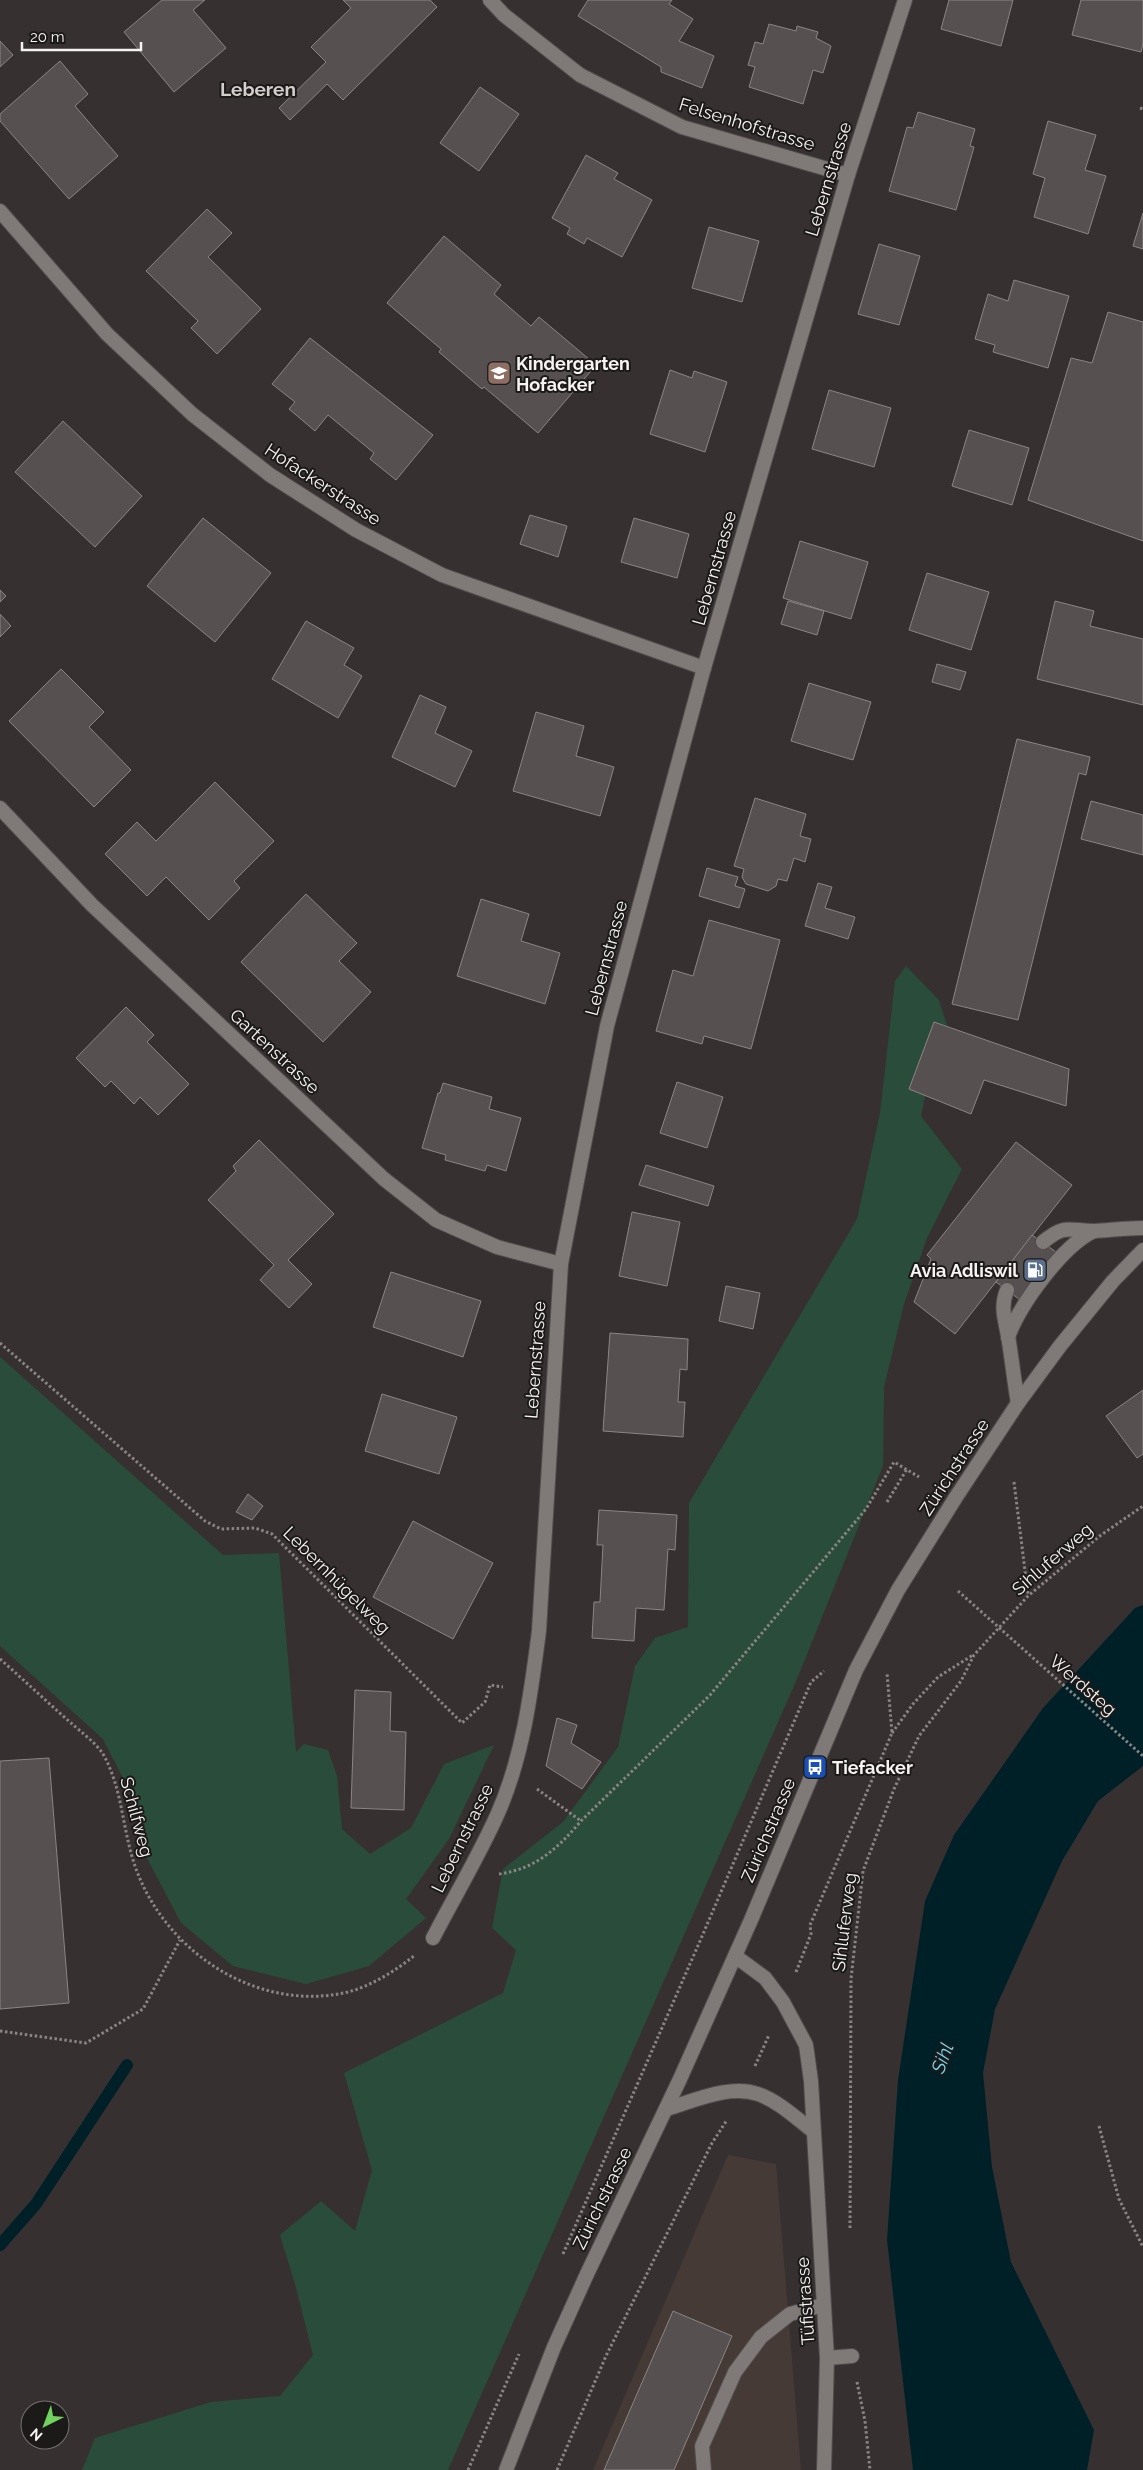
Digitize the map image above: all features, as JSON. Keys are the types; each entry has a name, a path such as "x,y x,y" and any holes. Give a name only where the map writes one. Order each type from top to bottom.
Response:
{"street":[{"name":"Felsenhofstrasse","path":"490,0 504,15 580,75 682,127 848,175"},
{"name":"Lebernstrasse","path":"433,1938 498,1813 524,1730 539,1632 561,1264 607,1026 704,668 848,175 905,0"},
{"name":"Hofackerstrasse","path":"0,211 107,334 192,414 270,475 356,530 442,575 704,668"},
{"name":"Gartenstrasse","path":"0,808 92,905 384,1179 436,1220 497,1247 561,1264"},
{"path":"1043,1242 1055,1233 1070,1228 1094,1231 1143,1228"},
{"path":"1008,1337 1014,1321 1024,1304 1061,1258 1080,1237 1094,1231"},
{"name":"Zürichstrasse","path":"506,2470 554,2347 666,2109 735,1956 856,1670 898,1590 1018,1403 1060,1346 1113,1281 1143,1250"},
{"path":"1007,1290 1003,1299 1003,1318 1008,1337 1018,1403"},
{"name":"Tüfistrasse","path":"735,1956 765,1978 784,2002 806,2045 811,2082 827,2358 824,2470"},
{"path":"666,2109 719,2093 742,2092 758,2094 787,2111 813,2131"},
{"path":"704,2470 702,2446 740,2365 761,2337 790,2314 823,2305"},
{"path":"827,2358 852,2356"}],"path":[{"name":"Lebernhügelweg","path":"0,1343 205,1521 221,1529 255,1528 272,1534 462,1723 486,1702 490,1685"},
{"path":"470,1867 490,1875 513,1872 541,1861 562,1843 581,1821 710,1695 866,1509 894,1462 919,1477"},
{"path":"887,1502 907,1469"},
{"path":"1014,1482 1028,1596"},
{"name":"Sihluferweg","path":"850,2231 851,1979 863,1871 894,1789 919,1736 961,1681 974,1655 1028,1596 1101,1535 1143,1506"},
{"name":"Werdsteg","path":"958,1591 1143,1756"},
{"path":"811,1934 810,1925 892,1733 913,1704 938,1677 974,1655"},
{"name":"Schilfweg","path":"0,1659 102,1753 119,1791 125,1835 138,1875 156,1909 180,1940 212,1966 248,1986 281,1995 316,1996 348,1991 380,1978 413,1957 433,1938"},
{"path":"560,2260 811,1682"},
{"path":"891,1709 892,1733"},
{"path":"536,1788 581,1821"},
{"path":"0,2031 86,2043 143,2009 180,1940"},
{"path":"1099,2126 1119,2199 1143,2247"},
{"path":"557,2470 606,2356 712,2143 721,2131"},
{"path":"468,2470 520,2350"},
{"path":"864,2420 870,2470"}],"shaded area":[{"path":"728,2155 776,2164 801,2470 593,2470"}],"green space":[{"path":"906,966 939,1000 952,1041 930,1072 921,1116 962,1169 927,1238 904,1304 884,1387 883,1466 797,1679 448,2470 82,2470 95,2438 211,2402 280,2396 313,2355 280,2235 321,2201 355,2231 372,2170 344,2073 503,1993 516,1950 492,1928 503,1869 563,1822 618,1747 635,1666 655,1638 688,1627 689,1503 857,1219 880,1113 895,981"},
{"path":"0,1357 223,1555 279,1553 296,1752 304,1744 328,1750 337,1776 342,1829 370,1854 411,1828 444,1764 494,1745 449,1839 406,1899 426,1918 369,1966 306,1984 233,1966 181,1923 147,1858 134,1800 103,1739 0,1646"}],"water":[{"name":"Sihl","path":"1143,1605 1143,1766 1098,1801 1062,1861 995,2009 983,2073 992,2167 1011,2262 1094,2430 1087,2470 913,2470 887,2240 898,2080 925,1901 954,1835 1043,1708 1135,1608"}],"building":[{"path":"162,0 205,0 193,10 226,48 174,92 124,32"},
{"path":"343,0 430,0 437,7 343,100 327,84 290,120 279,108 326,62 311,47 351,8"},
{"path":"588,0 672,0 669,4 693,19 679,41 714,56 702,88 661,72 661,67 578,16"},
{"path":"949,0 1013,0 1001,46 941,29"},
{"path":"1081,0 1143,0 1143,43 1141,52 1072,35"},
{"path":"769,24 796,31 797,26 818,32 816,38 831,46 823,73 813,70 803,104 749,87 755,67 748,65 755,42 763,44"},
{"path":"0,41 13,55 0,67"},
{"path":"60,61 88,94 75,106 118,156 69,199 0,121 0,114"},
{"path":"480,87 519,114 479,171 440,143"},
{"path":"918,112 975,129 970,146 974,147 956,210 889,191 907,127 913,128"},
{"path":"1048,121 1096,135 1085,170 1106,176 1088,234 1034,217 1045,178 1033,174"},
{"path":"586,155 618,173 614,179 652,200 622,257 587,238 584,244 567,234 570,228 552,218"},
{"path":"207,209 232,233 208,257 261,309 217,354 191,328 198,321 146,271"},
{"path":"1143,213 1143,249 1133,246"},
{"path":"709,227 759,241 742,302 692,288"},
{"path":"444,236 501,285 494,294 531,326 539,317 596,365 538,433 439,352 441,349 387,303"},
{"path":"879,244 920,256 899,325 858,314"},
{"path":"1014,280 1069,296 1048,368 993,352 995,345 975,339 988,294 1008,301"},
{"path":"1108,312 1143,322 1143,541 1028,500 1071,358 1092,363"},
{"path":"310,338 433,435 396,480 370,459 374,453 328,415 315,431 289,409 295,402 272,384"},
{"path":"670,370 692,378 694,371 727,382 705,452 650,434"},
{"path":"829,390 891,408 874,467 812,449"},
{"path":"63,421 142,496 95,547 15,472"},
{"path":"969,430 1029,448 1012,505 952,486"},
{"path":"530,515 567,526 558,557 520,544"},
{"path":"203,518 271,573 215,642 147,586"},
{"path":"634,518 689,534 677,578 621,562"},
{"path":"800,541 868,562 851,619 783,598"},
{"path":"927,573 989,592 971,650 909,630"},
{"path":"0,590 6,596 0,602"},
{"path":"788,601 824,611 817,635 781,624"},
{"path":"1055,601 1094,611 1090,626 1143,639 1143,705 1037,679"},
{"path":"0,614 11,626 0,637"},
{"path":"306,621 354,648 344,665 362,676 338,718 272,679"},
{"path":"937,664 966,672 960,690 932,682"},
{"path":"61,669 104,712 89,727 131,770 94,807 9,721"},
{"path":"809,683 871,702 853,760 791,741"},
{"path":"420,695 446,707 435,733 472,751 455,787 392,757"},
{"path":"536,712 584,726 576,756 614,767 600,816 513,791"},
{"path":"1017,739 1090,757 1086,775 1079,773 1018,1020 952,1004"},
{"path":"215,782 274,841 234,881 240,888 209,920 166,877 147,896 105,854 137,822 156,841"},
{"path":"755,798 806,814 800,836 811,839 805,862 794,858 787,881 778,879 776,886 768,891 746,884 742,877 744,869 734,866"},
{"path":"1091,801 1143,815 1143,855 1081,839"},
{"path":"707,868 738,877 735,886 745,889 739,908 699,896"},
{"path":"818,883 832,887 825,908 855,917 848,939 805,926"},
{"path":"306,894 357,943 339,961 371,992 323,1042 241,962"},
{"path":"481,899 529,914 521,941 560,953 545,1004 457,976"},
{"path":"709,920 780,940 751,1049 704,1036 702,1044 656,1031 673,970 693,976"},
{"path":"126,1007 154,1035 147,1042 189,1084 158,1115 140,1097 134,1104 111,1081 105,1087 76,1058"},
{"path":"934,1022 1069,1069 1066,1106 984,1080 971,1114 909,1089"},
{"path":"677,1082 723,1097 707,1148 660,1133"},
{"path":"443,1083 492,1097 489,1109 521,1118 506,1171 487,1165 485,1171 445,1160 446,1155 422,1148 438,1093 440,1093"},
{"path":"259,1140 334,1214 288,1260 312,1284 289,1308 260,1280 274,1265 208,1200 236,1171 233,1166"},
{"path":"1016,1142 1072,1185 955,1334 914,1302 931,1259 927,1255"},
{"path":"646,1165 714,1186 708,1206 639,1185"},
{"path":"632,1212 680,1222 667,1286 619,1276"},
{"path":"1032,1235 1059,1254 1023,1302 996,1282"},
{"path":"391,1272 481,1301 463,1357 373,1327"},
{"path":"726,1286 760,1293 753,1329 719,1321"},
{"path":"610,1333 688,1339 687,1370 680,1369 678,1402 685,1402 683,1437 603,1431"},
{"path":"1143,1390 1143,1454 1137,1458 1106,1416"},
{"path":"382,1394 457,1417 439,1474 365,1451"},
{"path":"248,1494 263,1506 252,1520 236,1512"},
{"path":"599,1510 677,1515 675,1550 668,1549 664,1610 636,1608 634,1641 592,1638 594,1602 600,1602 603,1545 597,1545"},
{"path":"413,1521 493,1563 453,1639 373,1597"},
{"path":"355,1690 391,1692 390,1731 406,1732 404,1810 351,1808"},
{"path":"557,1718 577,1725 571,1743 601,1762 582,1789 546,1766"},
{"path":"49,1758 69,2003 0,2009 0,1761"},
{"path":"673,2311 732,2336 674,2470 604,2470"}],"waterway":[{"path":"0,2245 36,2204 127,2065"}],"place":[{"name":"Kindergarten Hofacker","path":"499,373"},
{"name":"Avia Adliswil","path":"1035,1270"},
{"name":"Tiefacker","path":"815,1767"}],"district":[{"name":"Leberen","path":"258,89"}]}
